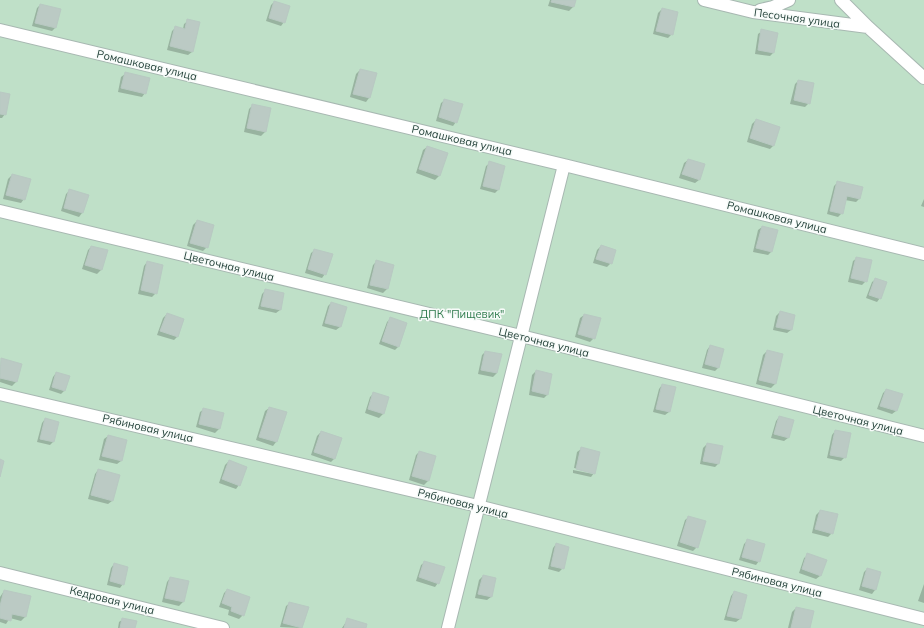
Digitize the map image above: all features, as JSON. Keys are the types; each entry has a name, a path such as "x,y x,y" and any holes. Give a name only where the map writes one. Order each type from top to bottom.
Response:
{"street":[{"name":"Песочная улица","path":"704,0 753,12 868,27"},
{"path":"753,12 773,7 789,0"},
{"name":"Песочная улица","path":"841,0 924,78"},
{"name":"Ромашковая улица","path":"0,30 564,165 924,254"},
{"path":"448,628 564,165"},
{"name":"Цветочная улица","path":"0,211 521,336 924,436"},
{"name":"Рябиновая улица","path":"0,394 478,506 924,619"},
{"name":"Кедровая улица","path":"0,573 223,628"}],"green space":[{"name":"ДПК \"Пищевик\"","path":"0,0 924,0 924,628 0,628"}],"building":[{"path":"552,0 576,0 574,7 551,2"},
{"path":"274,1 290,6 285,23 269,18"},
{"path":"40,4 61,9 56,28 35,23"},
{"path":"662,8 678,12 673,35 656,31"},
{"path":"187,19 200,22 193,52 170,46 175,26 185,29"},
{"path":"761,29 778,33 774,53 758,50"},
{"path":"360,69 377,73 370,98 353,94"},
{"path":"125,72 150,78 146,94 121,88"},
{"path":"798,80 814,83 810,104 794,100"},
{"path":"0,92 10,94 6,115 0,114"},
{"path":"444,99 463,104 457,123 439,117"},
{"path":"252,104 271,108 266,132 247,128"},
{"path":"756,119 780,127 774,146 750,138"},
{"path":"427,146 448,153 440,176 419,169"},
{"path":"688,159 705,164 700,180 682,174"},
{"path":"489,161 505,166 499,190 483,186"},
{"path":"12,174 31,179 25,200 6,195"},
{"path":"837,181 863,187 860,199 847,196 843,214 830,211"},
{"path":"69,189 89,195 83,213 64,208"},
{"path":"197,220 214,225 208,248 190,243"},
{"path":"762,226 778,230 772,252 756,248"},
{"path":"601,245 616,250 612,264 596,259"},
{"path":"91,246 108,250 102,270 85,265"},
{"path":"314,249 333,254 326,275 308,269"},
{"path":"856,257 872,260 867,282 851,278"},
{"path":"376,260 394,265 388,289 370,285"},
{"path":"147,261 163,265 157,294 141,290"},
{"path":"875,278 887,282 881,299 869,295"},
{"path":"265,289 284,293 281,310 261,306"},
{"path":"331,302 347,307 341,327 325,323"},
{"path":"780,311 795,315 792,330 776,327"},
{"path":"167,313 184,319 178,337 160,331"},
{"path":"584,314 601,318 595,339 578,334"},
{"path":"390,317 407,323 399,347 382,341"},
{"path":"710,345 724,349 719,368 705,364"},
{"path":"767,350 783,354 776,384 759,380"},
{"path":"485,351 502,354 497,373 481,370"},
{"path":"1,358 22,364 17,382 0,378"},
{"path":"536,370 552,374 548,395 532,391"},
{"path":"56,372 70,376 65,391 52,387"},
{"path":"662,384 676,387 670,412 656,409"},
{"path":"886,389 903,394 897,411 880,406"},
{"path":"373,392 389,397 384,414 368,409"},
{"path":"269,407 287,412 277,442 259,437"},
{"path":"203,408 224,413 220,429 199,424"},
{"path":"779,416 794,420 789,438 774,434"},
{"path":"45,418 59,422 54,442 40,439"},
{"path":"835,430 851,433 846,458 830,455"},
{"path":"321,431 342,438 335,459 314,452"},
{"path":"108,435 127,440 122,461 102,456"},
{"path":"707,443 723,446 719,464 703,461"},
{"path":"581,447 600,452 595,474 576,469"},
{"path":"419,451 436,456 429,481 412,476"},
{"path":"0,459 4,461 0,477"},
{"path":"229,460 247,467 240,486 222,479"},
{"path":"98,469 120,475 113,501 91,495"},
{"path":"820,510 838,514 833,534 815,529"},
{"path":"688,516 706,521 698,548 680,542"},
{"path":"747,539 765,544 760,562 742,557"},
{"path":"556,543 569,547 564,569 551,566"},
{"path":"807,553 827,560 821,576 802,569"},
{"path":"424,561 445,567 439,584 419,577"},
{"path":"114,563 128,567 124,585 110,581"},
{"path":"867,568 881,572 876,590 862,586"},
{"path":"483,575 496,578 492,597 478,594"},
{"path":"170,577 189,581 184,602 165,598"},
{"path":"227,589 250,597 244,616 231,611 232,607 222,603"},
{"path":"4,590 31,596 26,617 12,614 11,621 0,618 0,606"},
{"path":"734,591 747,595 741,619 727,616"},
{"path":"289,602 309,607 302,628 283,623"},
{"path":"796,607 814,611 810,628 791,628"},
{"path":"122,618 137,621 135,628 120,628"},
{"path":"347,618 367,624 366,628 344,628"}]}
